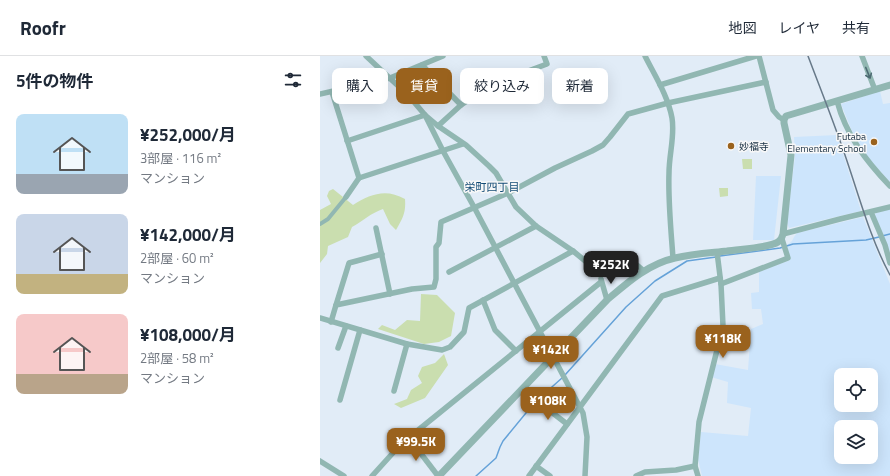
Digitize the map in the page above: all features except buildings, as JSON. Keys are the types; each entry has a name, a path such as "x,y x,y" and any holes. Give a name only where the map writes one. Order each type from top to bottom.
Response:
{"street":[{"path":"366,56 409,96 425,115 464,144 489,166 516,207 536,226 573,251 600,273 601,282 607,300"},
{"path":"390,78 443,56"},
{"path":"438,126 471,98 520,74 547,64 544,56"},
{"path":"645,56 668,103 672,119 669,187 673,258"},
{"path":"660,85 757,56 766,82 773,110 784,120"},
{"path":"862,56 875,90"},
{"path":"422,64 461,105"},
{"path":"336,305 434,287 436,279 436,248 439,243 441,222 508,193 603,145 628,114 668,103 766,82"},
{"path":"529,476 662,296 721,281 788,258 782,237 791,155 784,120 786,116 890,85"},
{"path":"320,94 332,92"},
{"path":"837,101 843,120 857,147 872,168 890,186"},
{"path":"336,104 360,178"},
{"path":"347,141 425,115"},
{"path":"425,115 580,406 586,427 585,476"},
{"path":"320,224 328,219 360,178 464,144"},
{"path":"409,438 438,476 554,357 607,300 644,271 673,258 774,244 782,237 840,219 890,207"},
{"path":"871,212 883,240 890,263"},
{"path":"450,272 536,226"},
{"path":"376,228 390,294"},
{"path":"320,318 407,344 442,350 450,347 464,332 469,308 573,251"},
{"path":"698,476 695,466 699,422 723,326 721,281 717,252"},
{"path":"332,322 348,263 382,254"},
{"path":"600,273 637,265 644,271"},
{"path":"372,476 401,444 601,282"},
{"path":"483,300 495,330 516,351"},
{"path":"338,348 346,326"},
{"path":"340,400 360,330"},
{"path":"394,391 407,344"},
{"path":"541,404 567,424"},
{"path":"320,461 344,476"},
{"path":"536,466 550,476"},
{"path":"636,476 645,472 676,470 695,466"}],"shaded area":[{"name":"Futaba Elementary School","path":"880,91 883,104 890,103 890,182 871,161 854,136 841,104"},
{"path":"837,135 861,211 789,228 787,223 795,156 794,137"},
{"path":"756,176 781,176 774,240 753,240"},
{"path":"890,209 890,255 875,215 876,213"},
{"path":"863,217 890,284 890,476 702,476 698,459 701,432 748,436 751,408 727,403 728,382 711,377 715,364 748,370 751,329 763,324 761,309 752,309 751,293 759,292 759,272 790,260 787,245 797,233"}],"green space":[{"path":"742,159 752,159 752,169 743,169"},
{"path":"719,188 728,188 728,196 720,197"},
{"path":"333,189 353,205 372,195 385,193 405,199 405,208 402,219 396,230 390,224 383,209 375,213 352,227 348,237 328,246 327,254 320,263 320,210 331,204 327,196 329,191"},
{"path":"421,294 437,295 455,313 451,336 439,342 424,344 378,329 382,325 395,330 407,320 420,321"},
{"path":"444,354 448,365 425,398 401,408 394,404 407,399 411,390 422,383 418,376 422,367 435,363"}],"waterway":[{"path":"882,236 890,234"},
{"path":"720,256 780,248 793,244 866,240 879,237"},
{"path":"565,375 626,307 655,281 687,261 716,257"},
{"path":"476,476 496,458 503,441 535,402 562,378"}],"railway":[{"path":"808,56 840,139 872,236 890,275"}],"place":[{"name":"Futaba Elementary School","path":"874,142"},
{"name":"妙福寺","path":"731,146"}],"district":[{"name":"栄町四丁目","path":"492,187"}]}
